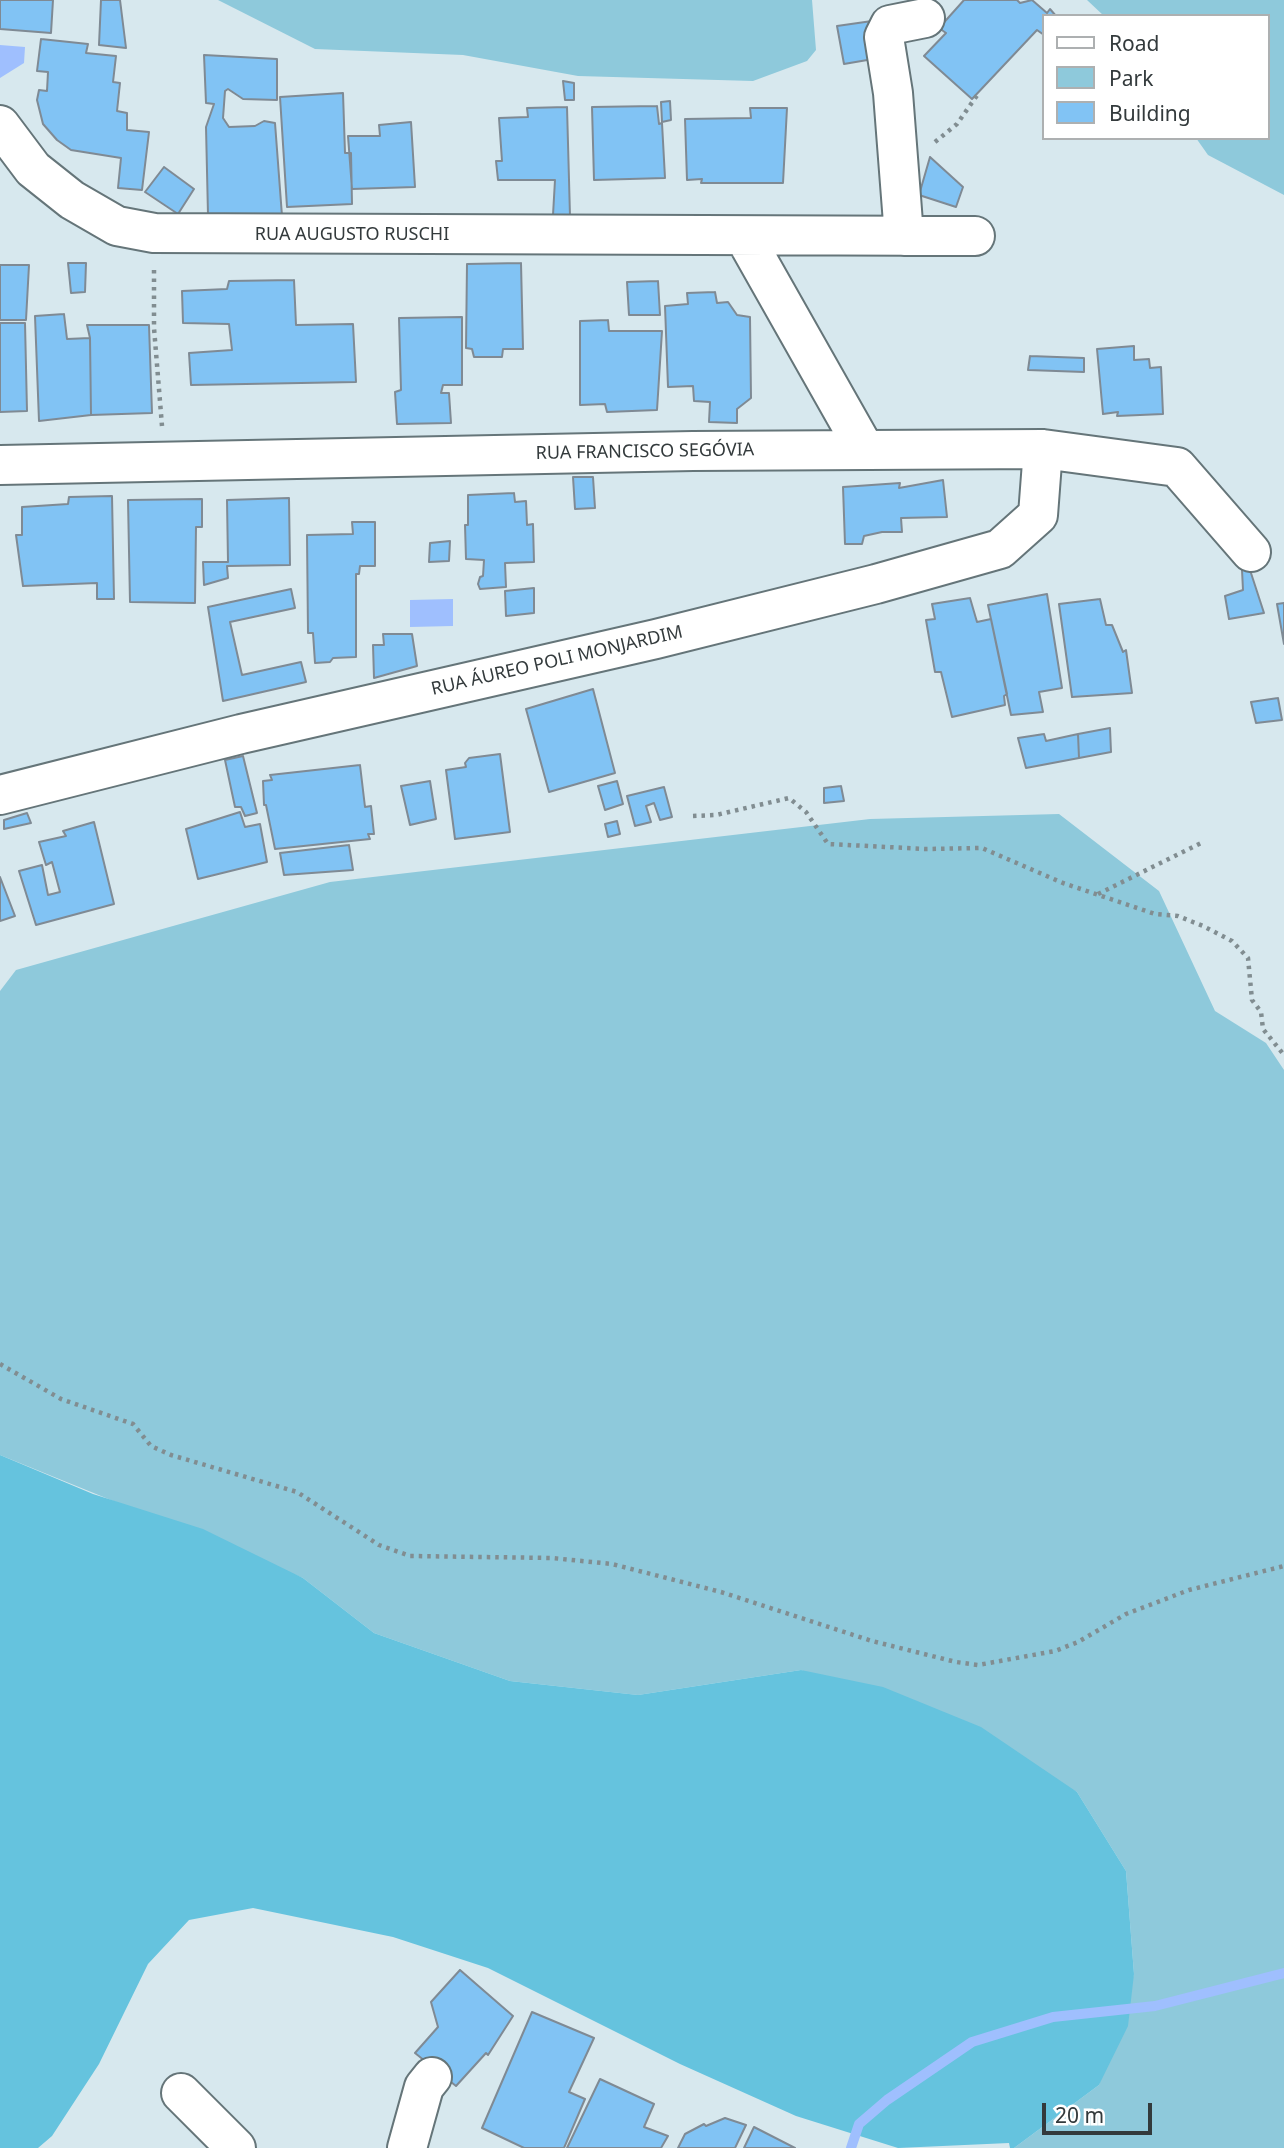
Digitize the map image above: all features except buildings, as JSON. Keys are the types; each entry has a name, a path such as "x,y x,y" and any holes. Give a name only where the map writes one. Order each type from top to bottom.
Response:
{"street":[{"path":"904,236 897,143 884,37 890,25 925,19"},
{"name":"RUA AUGUSTO RUSCHI","path":"0,125 33,169 72,200 117,226 154,233 975,236"},
{"path":"744,236 865,450"},
{"name":"RUA FRANCISCO SEGÓVIA","path":"0,465 1043,449 1177,467 1251,552"},
{"name":"RUA ÁUREO POLI MONJARDIM","path":"0,795 241,734 669,636 1000,549 1038,515 1043,449"},
{"path":"407,2148 424,2087 432,2077"},
{"path":"181,2093 236,2148"}],"path":[{"path":"897,143 930,144 947,135 978,94"},
{"path":"154,233 154,328 165,461"},
{"path":"693,816 716,815 789,798 806,812 828,844 926,849 982,848 1037,873 1155,914 1178,916 1232,942 1248,958 1252,1000 1261,1012 1263,1029 1284,1055"},
{"path":"1098,894 1200,843"},
{"path":"0,1364 61,1399 133,1424 151,1446 171,1455 297,1492 368,1538 410,1556 552,1558 612,1564 721,1592 872,1641 957,1662 978,1665 1055,1651 1078,1642 1126,1615 1189,1590 1284,1566"}],"green space":[{"path":"218,0 812,0 816,50 807,61 753,81 578,76 463,55 315,49"},
{"path":"1087,0 1284,0 1284,195 1208,155 1197,140 1270,140 1270,14 1102,14"},
{"path":"1059,814 1159,891 1215,1011 1266,1043 1284,1070 1284,2148 1014,2148 1099,2085 1134,1974 1126,1871 1077,1792 801,1670 638,1695 510,1681 374,1633 303,1578 0,1455 0,991 16,970 330,882 870,819"}],"shaded area":[{"path":"0,45 25,47 24,63 0,78"},
{"path":"453,599 453,626 410,627 410,600"},
{"path":"0,1455 93,1494 203,1529 303,1578 374,1633 510,1681 638,1695 801,1670 883,1687 981,1727 1077,1792 1126,1871 1134,1974 1128,2026 1099,2085 1014,2148 1010,2148 1009,2143 898,2148 796,2116 680,2064 488,1968 393,1937 253,1908 189,1920 148,1964 99,2064 52,2136 38,2148 0,2148"}],"waterway":[{"path":"851,2148 859,2124 887,2100 972,2042 1053,2017 1155,2006 1284,1973"}]}
